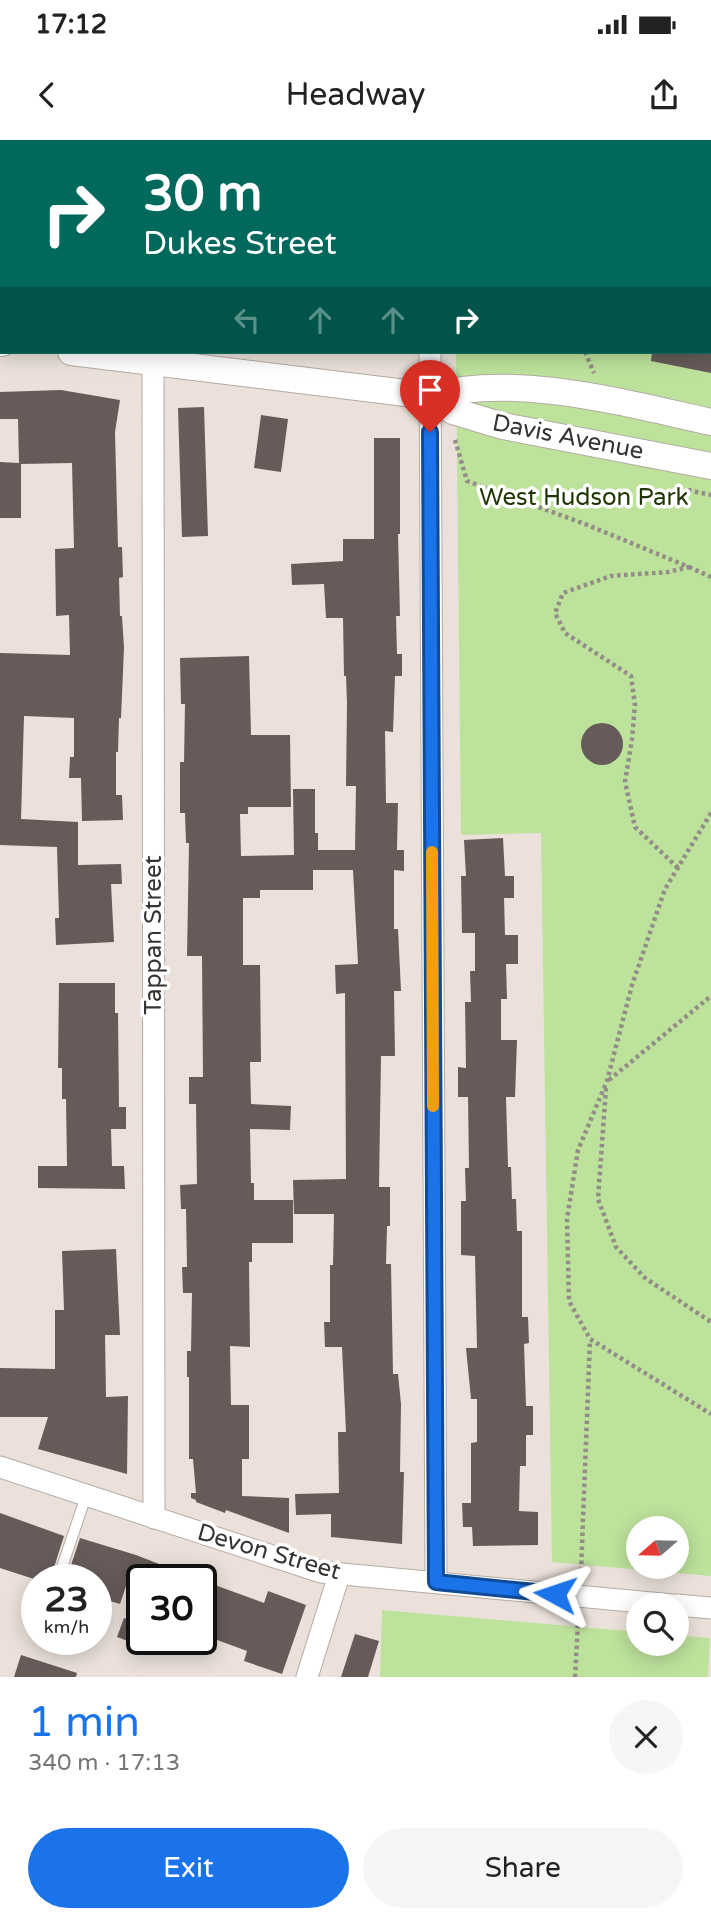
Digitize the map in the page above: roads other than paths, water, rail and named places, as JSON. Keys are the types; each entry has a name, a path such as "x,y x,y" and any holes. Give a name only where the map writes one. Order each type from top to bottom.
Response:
{"street":[{"name":"Davis Avenue","path":"104,354 153,357 430,396 480,387 520,388 598,399 711,422"},
{"path":"430,354 436,1582"},
{"name":"Tappan Street","path":"153,357 154,1518"},
{"name":"Davis Avenue","path":"430,396 453,411 503,426 711,466"},
{"name":"Devon Street","path":"0,1467 299,1566 339,1575 626,1600"},
{"path":"307,1677 339,1575"},
{"name":"Devon Street","path":"689,1606 711,1608"}],"lane":[{"path":"63,1564 86,1496"}],"park label":[{"name":"West Hudson Park","path":"584,497"}]}
